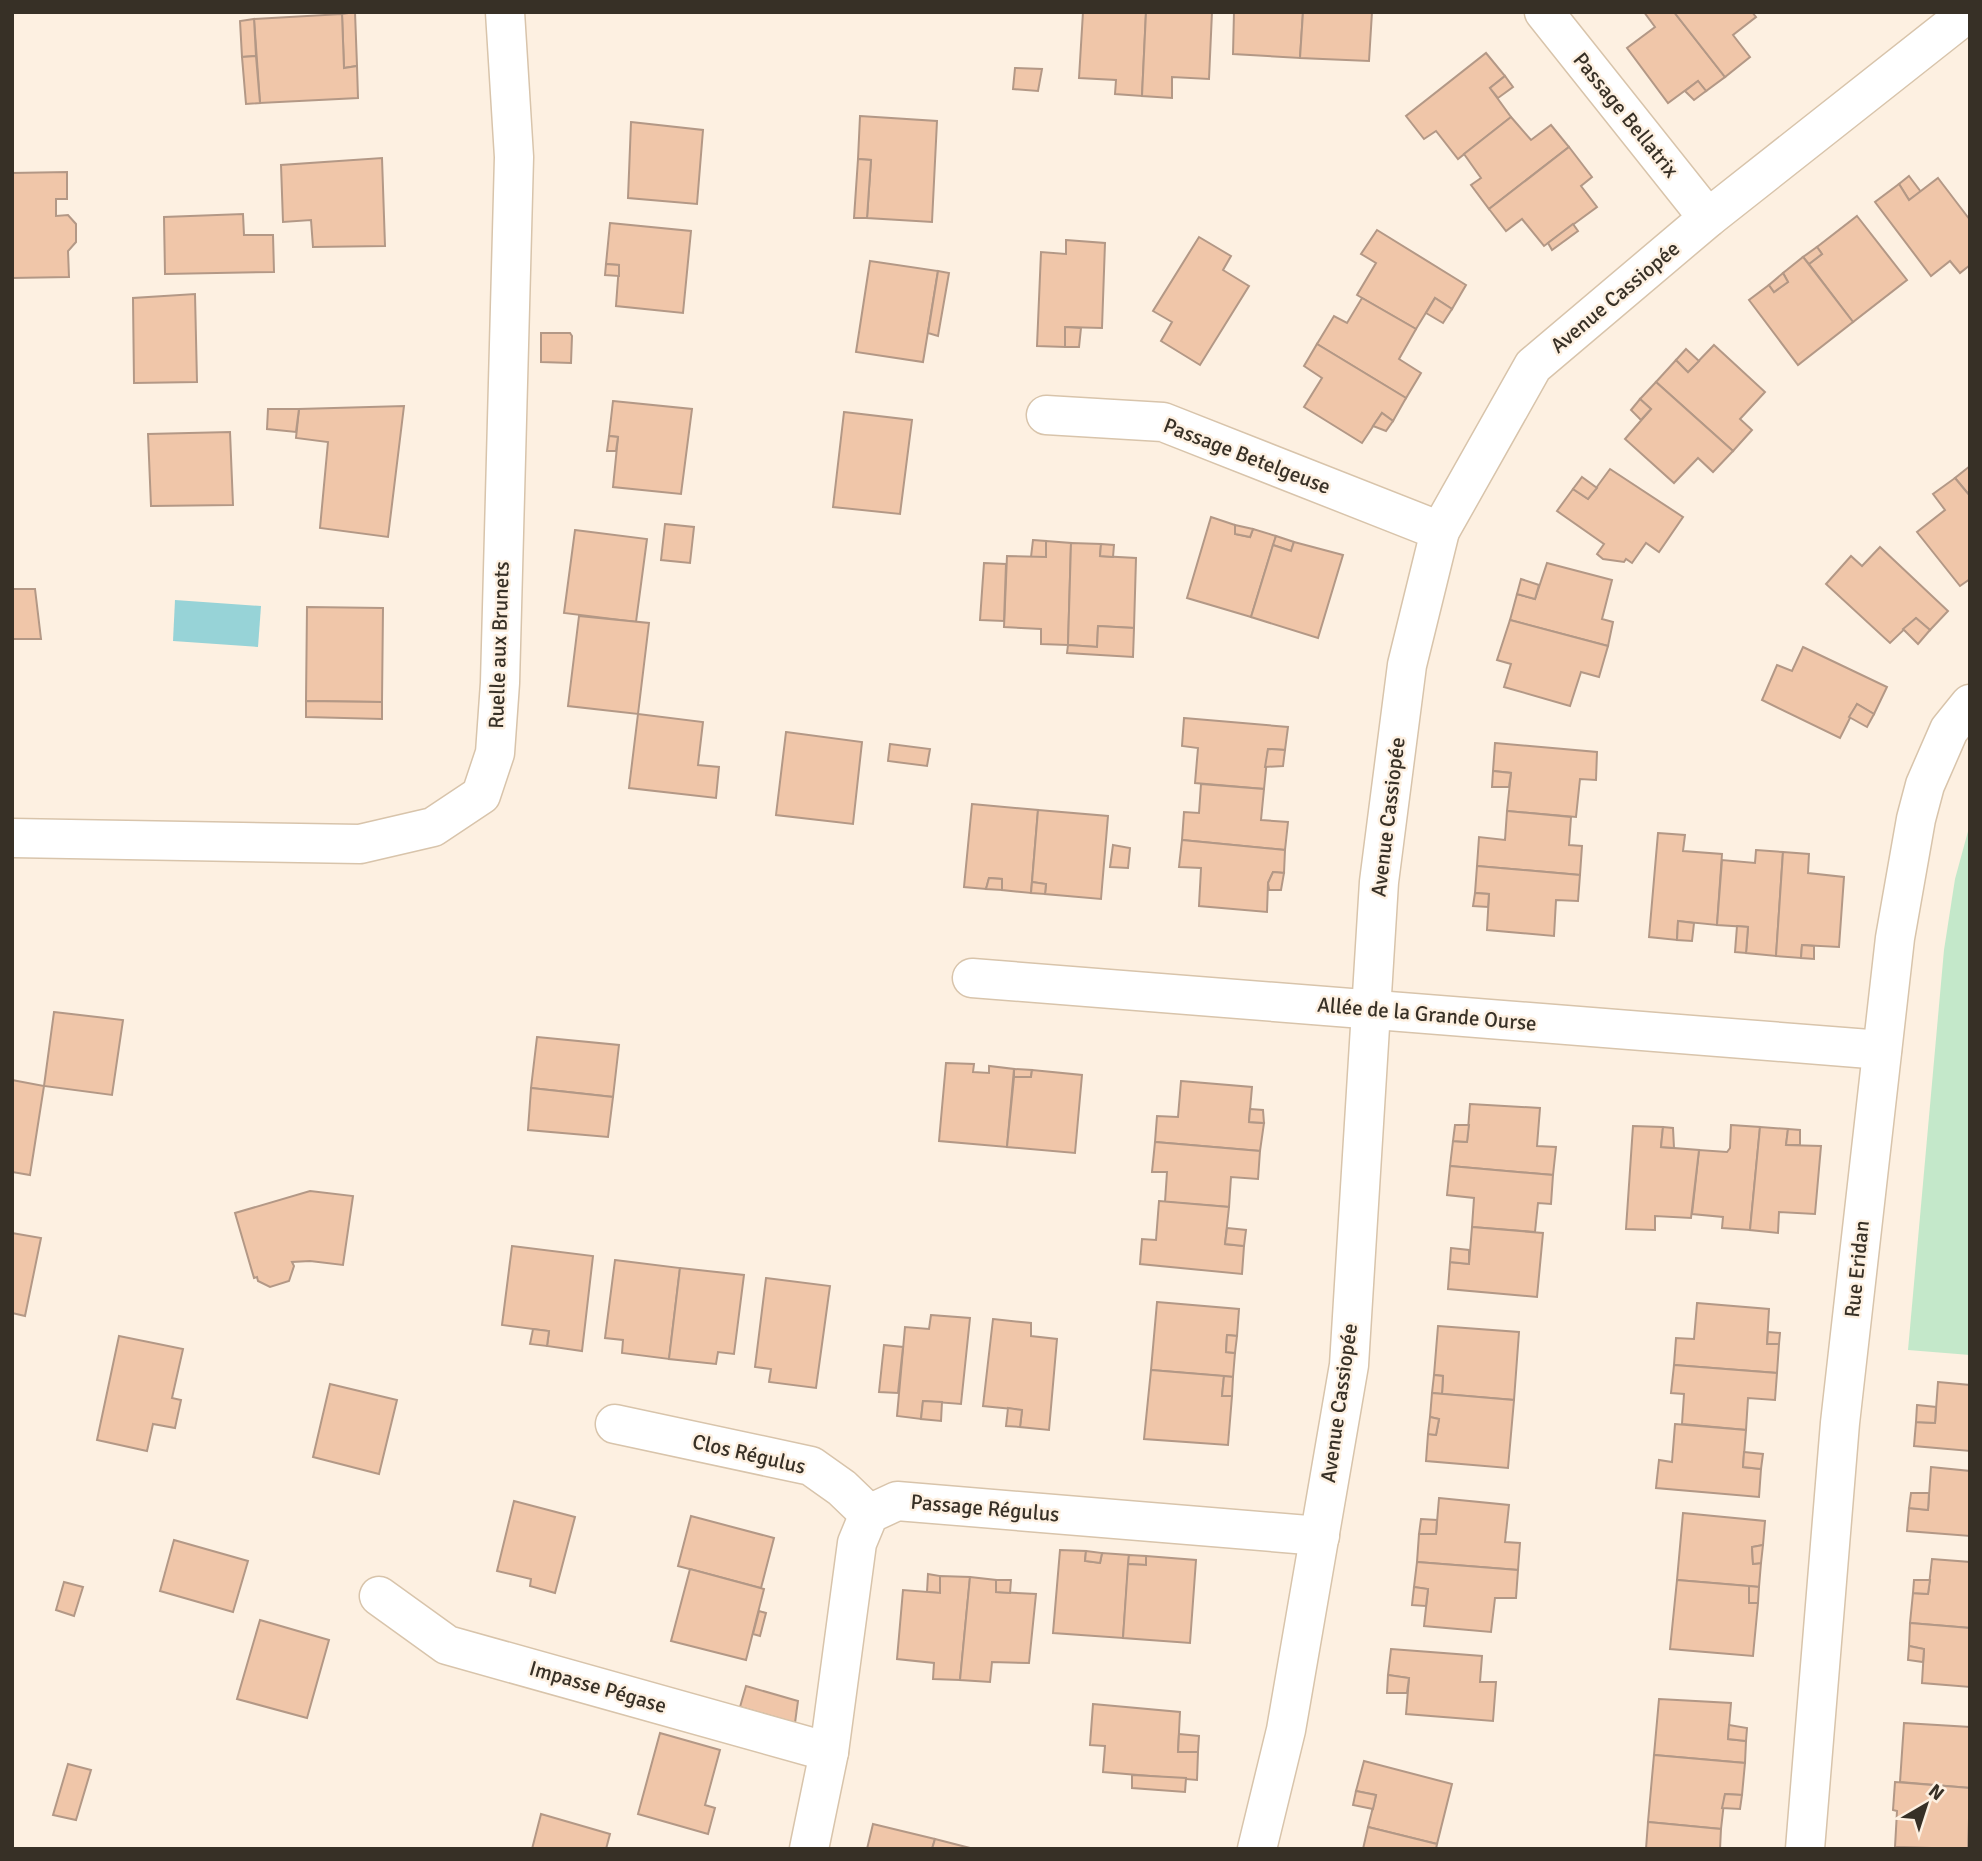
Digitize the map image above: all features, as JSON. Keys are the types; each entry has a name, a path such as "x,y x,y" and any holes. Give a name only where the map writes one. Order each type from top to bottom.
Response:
{"street":[{"name":"Ruelle aux Brunets","path":"12,838 360,844 433,827 481,795 495,753 500,683 514,157 505,12"},
{"name":"Passage Bellatrix","path":"1544,12 1709,219"},
{"name":"Avenue Cassiopée","path":"1257,1849 1286,1730 1349,1365 1379,882 1407,665 1440,531 1533,366 1709,219 1969,12"},
{"name":"Passage Betelgeuse","path":"1046,415 1163,422 1440,531"},
{"name":"Rue Eridan","path":"1805,1849 1840,1423 1895,938 1916,819 1934,761 1950,730 1970,704"},
{"name":"Allée de la Grande Ourse","path":"972,978 1882,1050"},
{"name":"Clos Régulus","path":"615,1424 811,1466 842,1488 869,1514"},
{"name":"Passage Régulus","path":"869,1514 897,1500 1320,1536"},
{"path":"809,1849 829,1752 857,1543 869,1514"},
{"name":"Impasse Pégase","path":"379,1596 446,1645 829,1752"}],"green space":[{"path":"1970,824 1970,1355 1908,1350 1944,950 1955,879"}],"water":[{"path":"175,600 261,606 258,647 173,641"}],"building":[{"path":"355,12 357,66 344,68 342,14"},
{"path":"1083,12 1146,12 1142,96 1115,94 1116,80 1079,78"},
{"path":"1146,12 1212,12 1209,79 1172,77 1172,98 1142,96"},
{"path":"1234,12 1303,12 1300,58 1233,54"},
{"path":"1303,12 1372,12 1369,61 1300,58"},
{"path":"1644,12 1674,12 1725,77 1706,91 1698,81 1668,103 1627,48 1655,27"},
{"path":"1674,12 1752,12 1756,17 1733,35 1750,57 1725,77"},
{"path":"342,14 344,68 357,66 358,98 260,103 254,19"},
{"path":"254,19 256,56 242,57 240,21"},
{"path":"1486,53 1505,76 1490,88 1511,117 1458,159 1436,131 1424,139 1406,116"},
{"path":"256,56 260,103 246,104 242,57"},
{"path":"1015,68 1042,69 1038,91 1013,89"},
{"path":"1505,76 1513,87 1498,98 1490,88"},
{"path":"1698,81 1706,91 1694,100 1685,91"},
{"path":"860,116 937,121 932,222 867,218 871,160 858,159"},
{"path":"1511,117 1531,140 1551,125 1569,147 1489,209 1471,185 1481,178 1464,154"},
{"path":"631,122 703,130 697,204 628,198"},
{"path":"1569,147 1592,177 1581,186 1597,207 1544,246 1522,219 1506,231 1489,209"},
{"path":"382,158 385,246 313,247 311,220 283,222 281,165"},
{"path":"858,159 871,160 867,218 854,218"},
{"path":"67,172 67,199 56,199 56,216 68,215 76,224 76,242 68,251 69,277 12,278 12,173"},
{"path":"1909,176 1921,192 1909,200 1899,184"},
{"path":"1938,178 1970,220 1970,265 1960,273 1950,261 1931,276 1875,202 1899,184 1909,200"},
{"path":"243,214 244,235 273,235 274,272 165,274 164,217"},
{"path":"1857,216 1907,280 1853,322 1809,264 1822,254 1817,247"},
{"path":"610,223 691,231 683,313 616,306 619,265 606,264"},
{"path":"1573,224 1578,231 1552,250 1548,243"},
{"path":"1377,230 1466,285 1452,309 1435,298 1416,329 1357,295 1376,263 1361,254"},
{"path":"1199,237 1231,256 1223,270 1249,286 1200,365 1161,341 1172,322 1153,311"},
{"path":"1066,240 1105,243 1102,328 1065,327 1065,347 1037,346 1041,252 1066,254"},
{"path":"1817,247 1822,254 1809,264 1803,257"},
{"path":"1803,257 1853,322 1798,365 1749,300 1769,285 1774,292 1788,282 1783,273"},
{"path":"870,261 938,271 923,362 856,352"},
{"path":"606,264 619,265 619,276 605,275"},
{"path":"938,271 949,273 938,336 928,333"},
{"path":"1783,273 1788,282 1774,292 1769,285"},
{"path":"195,294 197,382 134,383 133,298"},
{"path":"1362,298 1416,329 1399,359 1421,373 1406,398 1317,344 1334,316 1347,323"},
{"path":"1435,298 1452,309 1443,323 1426,313"},
{"path":"1065,327 1081,328 1079,347 1065,347"},
{"path":"541,333 570,333 571,363 541,362"},
{"path":"1317,344 1406,398 1393,421 1382,413 1362,443 1304,407 1322,378 1304,366"},
{"path":"1714,345 1765,392 1740,419 1752,430 1733,451 1656,382 1676,360 1688,372"},
{"path":"1686,349 1699,361 1688,372 1676,360"},
{"path":"1656,382 1733,451 1713,472 1698,458 1674,483 1625,439 1651,409 1640,399"},
{"path":"1640,399 1651,409 1641,420 1631,410"},
{"path":"613,401 692,409 681,494 613,487 618,437 609,436"},
{"path":"404,406 388,537 320,528 328,442 296,438 299,409"},
{"path":"268,409 299,409 296,432 267,429"},
{"path":"844,412 912,420 900,514 833,507"},
{"path":"1382,413 1393,421 1386,431 1373,426"},
{"path":"230,432 233,505 151,506 148,434"},
{"path":"609,436 618,437 616,451 607,451"},
{"path":"1970,466 1970,496 1955,478"},
{"path":"1610,469 1683,517 1659,552 1646,543 1632,563 1626,559 1624,562 1603,559 1597,554 1604,544 1557,511 1573,489 1588,499"},
{"path":"1582,477 1597,488 1588,499 1573,489"},
{"path":"1955,478 1970,496 1970,579 1960,586 1917,532 1945,510 1933,494"},
{"path":"1211,517 1235,525 1235,534 1250,537 1253,529 1276,536 1251,617 1187,598"},
{"path":"665,524 694,527 690,563 661,560"},
{"path":"1235,525 1253,529 1250,537 1235,534"},
{"path":"575,530 647,539 636,622 564,613"},
{"path":"1276,536 1294,542 1291,551 1273,545"},
{"path":"1033,540 1046,541 1046,557 1031,557"},
{"path":"1046,541 1071,543 1068,645 1041,644 1041,629 1004,627 1007,556 1046,557"},
{"path":"1294,542 1343,555 1318,638 1251,617 1273,545 1291,551"},
{"path":"1071,543 1101,544 1100,556 1136,558 1134,628 1098,626 1097,647 1068,645"},
{"path":"1101,544 1114,545 1113,557 1100,556"},
{"path":"1880,547 1948,611 1930,630 1916,618 1890,643 1826,584 1851,556 1862,566"},
{"path":"984,563 1006,564 1004,621 980,620"},
{"path":"1547,563 1612,580 1602,619 1613,622 1608,646 1510,620 1517,594 1535,599"},
{"path":"1521,579 1539,585 1535,599 1517,594"},
{"path":"12,589 35,589 41,639 12,639"},
{"path":"307,607 383,608 382,702 306,701"},
{"path":"579,616 649,623 638,714 568,706"},
{"path":"1916,618 1930,630 1918,644 1903,629"},
{"path":"1510,620 1608,646 1599,677 1581,672 1570,706 1504,687 1511,664 1497,660"},
{"path":"1098,626 1134,628 1133,657 1067,653 1068,645 1097,647"},
{"path":"1803,647 1887,687 1874,714 1857,704 1840,738 1762,700 1777,665 1792,671"},
{"path":"306,701 382,702 382,719 306,717"},
{"path":"1857,704 1874,714 1867,727 1849,717"},
{"path":"638,714 703,722 698,765 719,767 716,798 629,788"},
{"path":"1184,718 1288,727 1285,750 1268,749 1264,789 1195,783 1198,748 1182,746"},
{"path":"786,732 862,742 853,824 776,815"},
{"path":"1495,743 1597,752 1596,780 1580,779 1576,817 1507,811 1511,773 1493,771"},
{"path":"890,744 930,749 927,766 888,761"},
{"path":"1268,749 1285,750 1283,766 1265,767"},
{"path":"1493,771 1511,773 1509,787 1492,787"},
{"path":"1201,784 1264,789 1261,820 1288,822 1285,850 1182,840 1184,812 1199,813"},
{"path":"972,804 1038,810 1031,893 1002,890 1002,879 989,878 986,889 964,887"},
{"path":"1038,810 1108,816 1101,899 1045,894 1046,884 1032,882"},
{"path":"1507,811 1571,817 1569,845 1582,846 1580,875 1477,866 1479,837 1505,840"},
{"path":"1658,833 1685,835 1683,851 1722,854 1717,925 1678,921 1677,940 1649,937"},
{"path":"1182,840 1285,850 1284,873 1273,872 1268,883 1267,912 1199,906 1201,868 1179,867"},
{"path":"1113,845 1130,848 1128,868 1110,867"},
{"path":"1756,850 1783,852 1776,956 1746,953 1748,927 1717,925 1722,860 1755,863"},
{"path":"1783,852 1809,854 1808,873 1844,877 1839,947 1802,945 1801,958 1776,956"},
{"path":"1477,866 1580,875 1578,901 1556,900 1554,936 1487,930 1489,894 1475,893"},
{"path":"1273,872 1284,873 1281,890 1269,890 1268,883"},
{"path":"989,878 1002,879 1002,890 986,889"},
{"path":"1032,882 1046,884 1045,894 1031,893"},
{"path":"1475,893 1489,894 1488,907 1473,906"},
{"path":"1678,921 1694,923 1692,941 1677,940"},
{"path":"1737,926 1748,927 1746,953 1735,952"},
{"path":"1802,945 1814,946 1814,959 1801,958"},
{"path":"54,1012 123,1020 112,1095 44,1086"},
{"path":"537,1037 619,1045 613,1097 531,1088"},
{"path":"946,1063 974,1064 973,1072 989,1073 989,1066 1014,1069 1007,1147 939,1141"},
{"path":"1014,1069 1032,1070 1031,1077 1014,1077"},
{"path":"1032,1070 1082,1075 1075,1153 1007,1147 1014,1077 1031,1077"},
{"path":"12,1080 44,1086 30,1175 12,1172"},
{"path":"1181,1081 1252,1087 1249,1122 1264,1123 1260,1151 1155,1142 1157,1116 1178,1117"},
{"path":"531,1088 613,1097 608,1137 528,1130"},
{"path":"1470,1104 1540,1108 1537,1146 1556,1147 1553,1175 1450,1166 1453,1141 1467,1142"},
{"path":"1250,1109 1263,1110 1264,1123 1249,1122"},
{"path":"1455,1125 1469,1125 1467,1142 1453,1141"},
{"path":"1731,1125 1760,1127 1750,1230 1722,1228 1723,1217 1692,1214 1699,1150 1727,1152 1730,1148"},
{"path":"1633,1126 1663,1127 1661,1147 1699,1150 1691,1218 1655,1216 1655,1230 1626,1229"},
{"path":"1663,1127 1673,1128 1674,1148 1661,1147"},
{"path":"1760,1127 1788,1129 1786,1145 1821,1146 1815,1214 1779,1212 1778,1233 1750,1230"},
{"path":"1788,1129 1800,1130 1800,1145 1786,1145"},
{"path":"1155,1142 1260,1151 1258,1179 1231,1177 1229,1207 1165,1202 1167,1172 1152,1172"},
{"path":"1450,1166 1553,1175 1551,1204 1538,1203 1535,1232 1472,1227 1474,1198 1447,1195"},
{"path":"310,1191 353,1196 343,1265 292,1262 294,1266 289,1281 270,1287 258,1281 257,1277 254,1278 235,1213"},
{"path":"1159,1201 1229,1207 1225,1244 1244,1246 1242,1274 1140,1264 1142,1239 1156,1240"},
{"path":"1472,1227 1543,1233 1537,1297 1448,1289 1450,1262 1469,1264"},
{"path":"1227,1228 1246,1230 1244,1246 1225,1244"},
{"path":"12,1233 41,1238 25,1316 12,1313"},
{"path":"512,1246 593,1256 582,1351 547,1346 549,1331 502,1325"},
{"path":"1451,1248 1469,1250 1469,1264 1450,1262"},
{"path":"615,1260 680,1268 669,1359 622,1353 623,1340 605,1338"},
{"path":"680,1268 744,1275 734,1354 718,1352 716,1364 669,1359"},
{"path":"766,1278 830,1286 816,1388 769,1382 771,1369 755,1367"},
{"path":"1157,1302 1239,1309 1237,1336 1227,1335 1226,1352 1235,1353 1233,1377 1151,1370"},
{"path":"1697,1303 1769,1309 1767,1344 1779,1344 1777,1373 1674,1365 1676,1338 1694,1339"},
{"path":"931,1315 970,1318 961,1404 923,1401 921,1419 897,1416 905,1327 929,1329"},
{"path":"993,1319 1031,1323 1031,1336 1057,1339 1049,1430 1020,1427 1022,1410 983,1406"},
{"path":"1438,1326 1519,1332 1514,1400 1442,1394 1443,1376 1434,1375"},
{"path":"533,1329 549,1331 547,1346 530,1344"},
{"path":"1768,1332 1780,1333 1779,1344 1767,1344"},
{"path":"1227,1335 1237,1336 1235,1353 1226,1352"},
{"path":"119,1336 183,1349 172,1398 181,1400 175,1428 153,1424 147,1451 97,1440"},
{"path":"884,1345 903,1347 898,1393 879,1392"},
{"path":"1674,1365 1777,1373 1775,1400 1748,1398 1746,1430 1682,1424 1684,1394 1671,1393"},
{"path":"1151,1370 1224,1376 1222,1396 1232,1396 1228,1445 1144,1439"},
{"path":"1434,1375 1443,1376 1442,1394 1432,1393"},
{"path":"1224,1376 1233,1377 1232,1396 1222,1396"},
{"path":"1938,1382 1970,1385 1970,1451 1914,1446 1916,1422 1935,1423"},
{"path":"330,1384 397,1400 379,1474 313,1457"},
{"path":"1432,1393 1514,1400 1508,1468 1426,1461 1428,1434 1436,1435 1439,1419 1430,1417"},
{"path":"923,1401 942,1402 941,1421 921,1419"},
{"path":"1917,1405 1936,1407 1935,1423 1916,1422"},
{"path":"1008,1408 1022,1410 1020,1427 1006,1426"},
{"path":"1430,1417 1439,1419 1436,1435 1428,1434"},
{"path":"1675,1424 1746,1430 1743,1467 1761,1469 1759,1497 1656,1488 1659,1460 1672,1462"},
{"path":"1744,1452 1763,1454 1761,1469 1743,1467"},
{"path":"1931,1467 1970,1471 1970,1536 1907,1531 1909,1508 1928,1510"},
{"path":"1911,1493 1929,1493 1928,1510 1909,1508"},
{"path":"1439,1498 1509,1505 1505,1542 1520,1543 1518,1570 1417,1562 1419,1534 1436,1534"},
{"path":"514,1501 575,1517 555,1593 530,1586 531,1579 497,1571"},
{"path":"1683,1513 1765,1521 1763,1545 1752,1547 1753,1564 1761,1563 1759,1587 1677,1580"},
{"path":"691,1516 774,1538 761,1588 678,1566"},
{"path":"1421,1519 1437,1520 1436,1534 1419,1534"},
{"path":"174,1540 248,1561 233,1612 160,1591"},
{"path":"1763,1545 1761,1563 1753,1564 1752,1547"},
{"path":"1060,1550 1086,1551 1085,1561 1100,1563 1102,1553 1129,1555 1123,1638 1053,1633"},
{"path":"1086,1551 1102,1553 1100,1563 1085,1561"},
{"path":"1129,1555 1146,1556 1146,1565 1128,1564"},
{"path":"1146,1556 1196,1560 1190,1643 1123,1638 1128,1564 1146,1565"},
{"path":"1932,1559 1970,1562 1970,1628 1910,1623 1913,1593 1928,1594"},
{"path":"1417,1562 1518,1570 1516,1598 1495,1598 1491,1632 1424,1626 1428,1589 1414,1587"},
{"path":"690,1569 764,1589 746,1660 671,1641"},
{"path":"928,1574 940,1576 940,1593 927,1592"},
{"path":"940,1576 970,1577 960,1680 933,1679 934,1663 897,1659 903,1590 940,1593"},
{"path":"970,1577 996,1580 996,1592 1036,1594 1029,1663 992,1662 990,1682 960,1680"},
{"path":"996,1580 1011,1580 1010,1593 996,1592"},
{"path":"1677,1580 1749,1586 1749,1603 1758,1603 1753,1656 1670,1649"},
{"path":"1914,1580 1930,1580 1928,1594 1913,1593"},
{"path":"64,1582 83,1587 74,1616 56,1610"},
{"path":"1749,1586 1759,1587 1758,1603 1749,1603"},
{"path":"1414,1587 1428,1589 1426,1606 1412,1605"},
{"path":"759,1611 766,1613 760,1636 753,1634"},
{"path":"260,1620 329,1640 307,1718 237,1699"},
{"path":"1910,1623 1970,1628 1970,1687 1922,1683 1924,1649 1909,1646"},
{"path":"1909,1646 1924,1649 1923,1662 1908,1660"},
{"path":"1391,1649 1482,1656 1480,1682 1496,1682 1493,1721 1406,1714 1409,1678 1388,1675"},
{"path":"1388,1675 1409,1678 1407,1693 1387,1693"},
{"path":"746,1686 798,1701 795,1723 740,1707"},
{"path":"1659,1699 1731,1703 1728,1739 1746,1741 1745,1763 1654,1755"},
{"path":"1093,1704 1180,1712 1178,1752 1198,1752 1197,1780 1103,1772 1105,1746 1090,1745"},
{"path":"1904,1723 1970,1727 1970,1788 1900,1782"},
{"path":"1729,1725 1747,1728 1746,1741 1728,1739"},
{"path":"660,1733 720,1750 705,1805 715,1808 708,1834 638,1814"},
{"path":"1179,1734 1199,1736 1198,1752 1178,1752"},
{"path":"1654,1755 1745,1763 1742,1795 1725,1794 1721,1829 1648,1822"},
{"path":"1364,1761 1452,1784 1437,1844 1368,1827 1376,1795 1356,1791"},
{"path":"68,1764 91,1770 76,1820 53,1815"},
{"path":"1132,1775 1186,1778 1185,1792 1132,1788"},
{"path":"1895,1782 1970,1788 1968,1849 1895,1847"},
{"path":"1356,1791 1376,1795 1373,1809 1353,1805"},
{"path":"1725,1794 1742,1795 1740,1809 1722,1808"},
{"path":"541,1814 610,1834 606,1849 532,1849"},
{"path":"1648,1822 1721,1829 1720,1849 1646,1849"},
{"path":"873,1824 935,1839 932,1849 867,1849"},
{"path":"1368,1827 1437,1844 1436,1849 1363,1849"},
{"path":"935,1839 974,1849 932,1849"}]}
